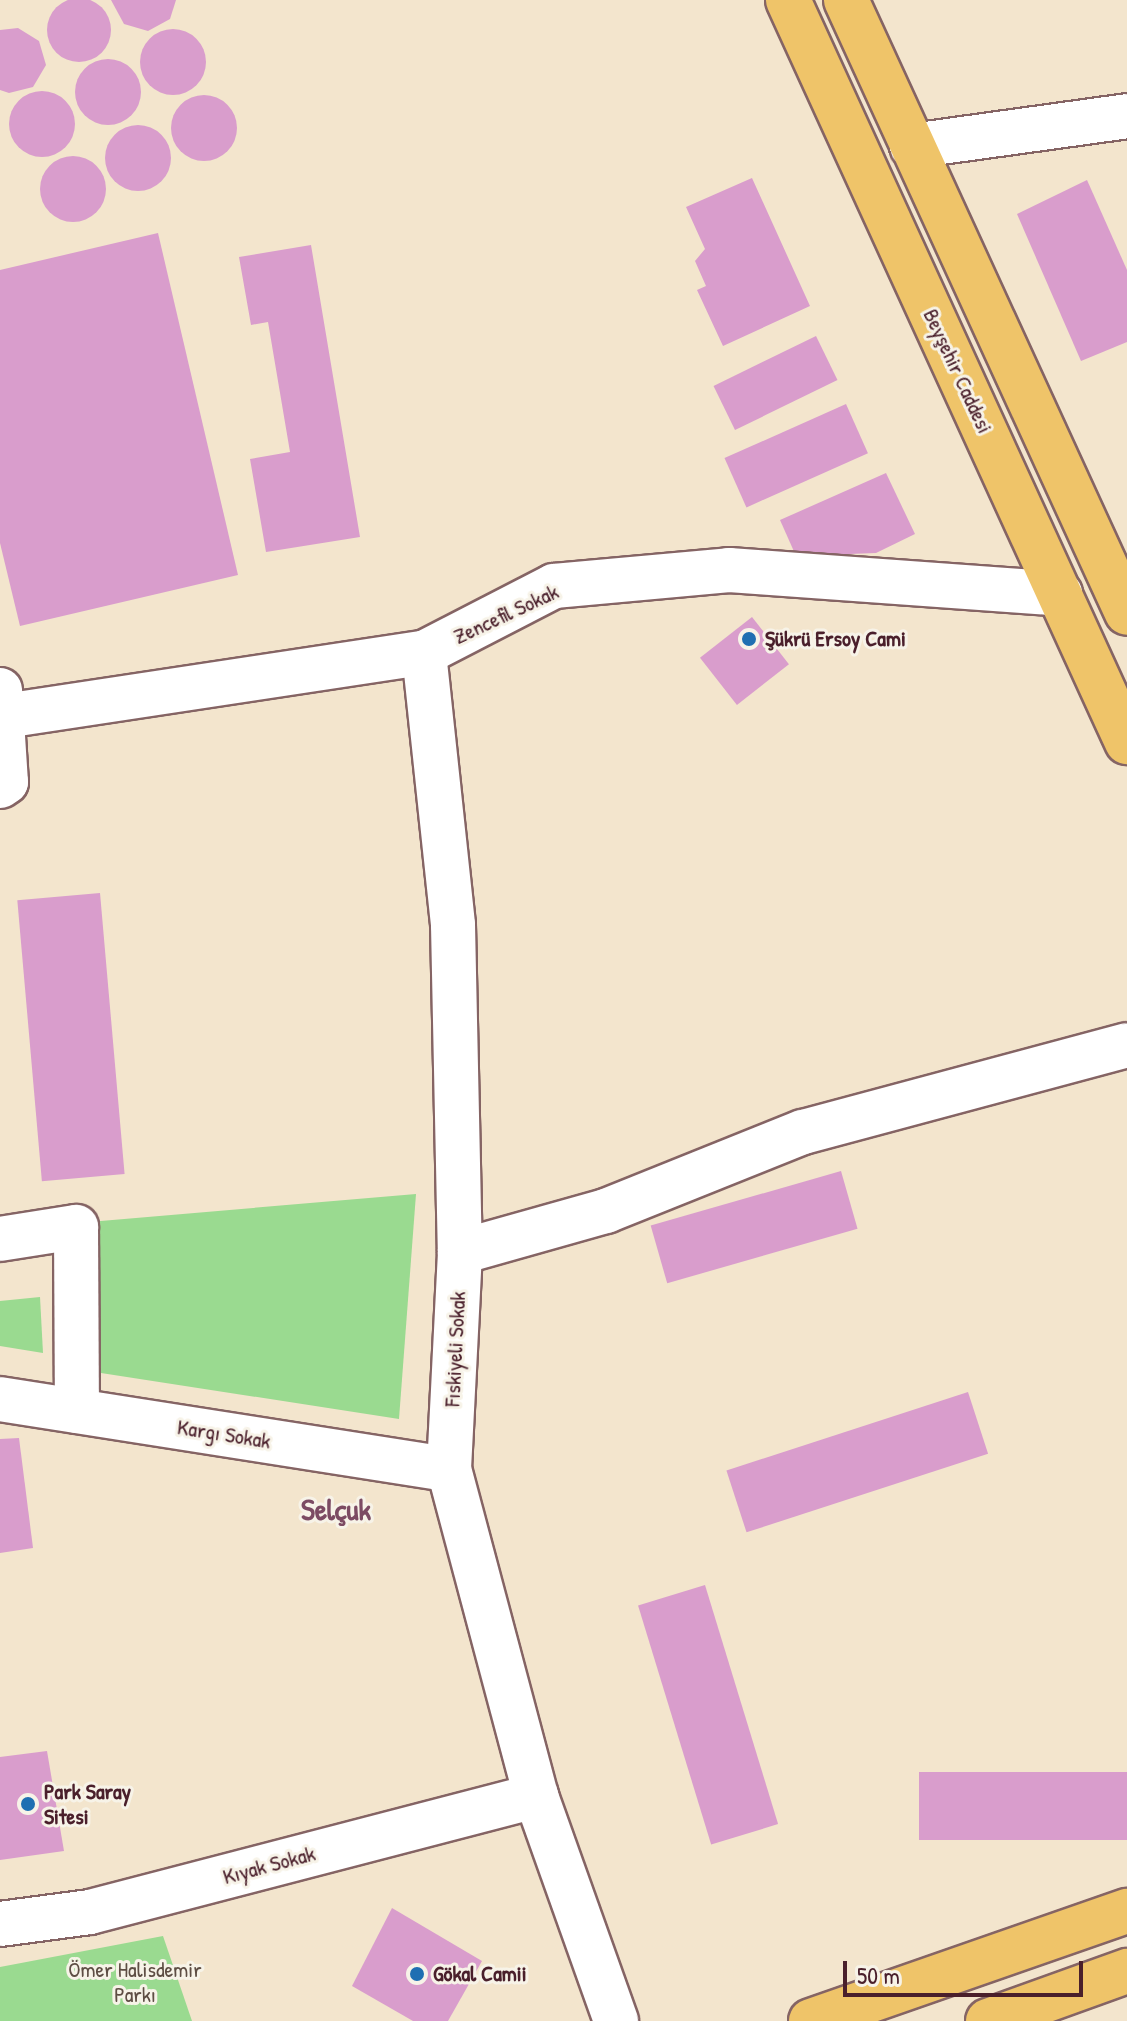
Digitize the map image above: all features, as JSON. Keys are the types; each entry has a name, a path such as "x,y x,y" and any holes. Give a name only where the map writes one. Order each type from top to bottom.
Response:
{"main road":[{"name":"Beyşehir Caddesi","path":"788,0 1127,742"},
{"path":"846,0 1127,613"},
{"path":"811,2021 1127,1911"},
{"path":"988,2021 1127,1971"}],"street":[{"path":"912,146 1127,116"},
{"name":"Zencefil Sokak","path":"3,703 424,653 554,586 729,570 1060,594"},
{"name":"Fıskiyeli Sokak","path":"424,653 453,925 460,1252 449,1469 536,1796 616,2021"},
{"path":"0,786 3,703"},
{"path":"460,1252 606,1211 803,1132 1127,1045"},
{"path":"0,1239 76,1227 77,1411"},
{"name":"Kargı Sokak","path":"0,1399 449,1469"},
{"name":"Kıyak Sokak","path":"0,1924 90,1912 536,1796"}],"green space":[{"path":"416,1194 399,1419 101,1373 89,1222"},
{"path":"40,1297 43,1353 0,1346 0,1301"},
{"name":"Ömer Halisdemir Parkı","path":"163,1936 192,2021 0,2021 0,1967"}],"building":[{"path":"73,-2 85,-2 102,7 109,18 109,42 102,53 85,62 73,62 61,57 52,48 47,36 47,24 52,12 61,3"},
{"path":"111,0 176,0 170,19 148,31 124,24"},
{"path":"18,28 39,41 46,65 33,87 9,93 0,90 0,30"},
{"path":"173,29 196,39 206,62 196,85 173,95 150,85 140,62 150,39"},
{"path":"108,59 131,69 141,92 131,115 108,125 85,115 75,92 85,69"},
{"path":"42,91 65,101 75,124 65,147 42,157 19,147 9,124 19,101"},
{"path":"204,95 227,105 237,128 227,151 204,161 181,151 171,128 181,105"},
{"path":"138,125 161,135 171,158 161,181 138,191 115,181 105,158 115,135"},
{"path":"73,156 96,166 106,189 96,212 73,222 50,212 40,189 50,166"},
{"path":"752,178 810,306 723,346 697,290 706,286 695,261 705,249 686,207"},
{"path":"1087,180 1127,270 1127,342 1081,361 1017,214"},
{"path":"158,233 238,575 20,626 0,543 0,270"},
{"path":"311,245 360,537 266,552 250,459 290,452 268,322 251,325 239,257"},
{"path":"816,336 837,380 735,430 714,386"},
{"path":"846,404 868,453 746,507 724,458"},
{"path":"886,473 915,534 876,553 796,556 780,520"},
{"name":"Şükrü Ersoy Cami","path":"752,617 789,664 737,705 700,658"},
{"path":"100,893 125,1174 42,1181 17,900"},
{"path":"841,1171 858,1229 667,1283 651,1226"},
{"path":"968,1392 988,1454 747,1532 726,1470"},
{"path":"19,1438 33,1548 0,1553 0,1439"},
{"path":"705,1585 778,1824 711,1845 638,1605"},
{"name":"Park Saray Sitesi","path":"47,1751 64,1851 0,1860 0,1757"},
{"path":"919,1772 1127,1772 1127,1840 919,1840"},
{"name":"Gökal Camii","path":"392,1908 482,1961 448,2021 413,2021 352,1986"}],"place":[{"name":"Şükrü Ersoy Cami","path":"749,639"},
{"name":"Park Saray Sitesi","path":"28,1804"},
{"name":"Gökal Camii","path":"417,1974"}],"district":[{"name":"Selçuk","path":"336,1509"}]}
